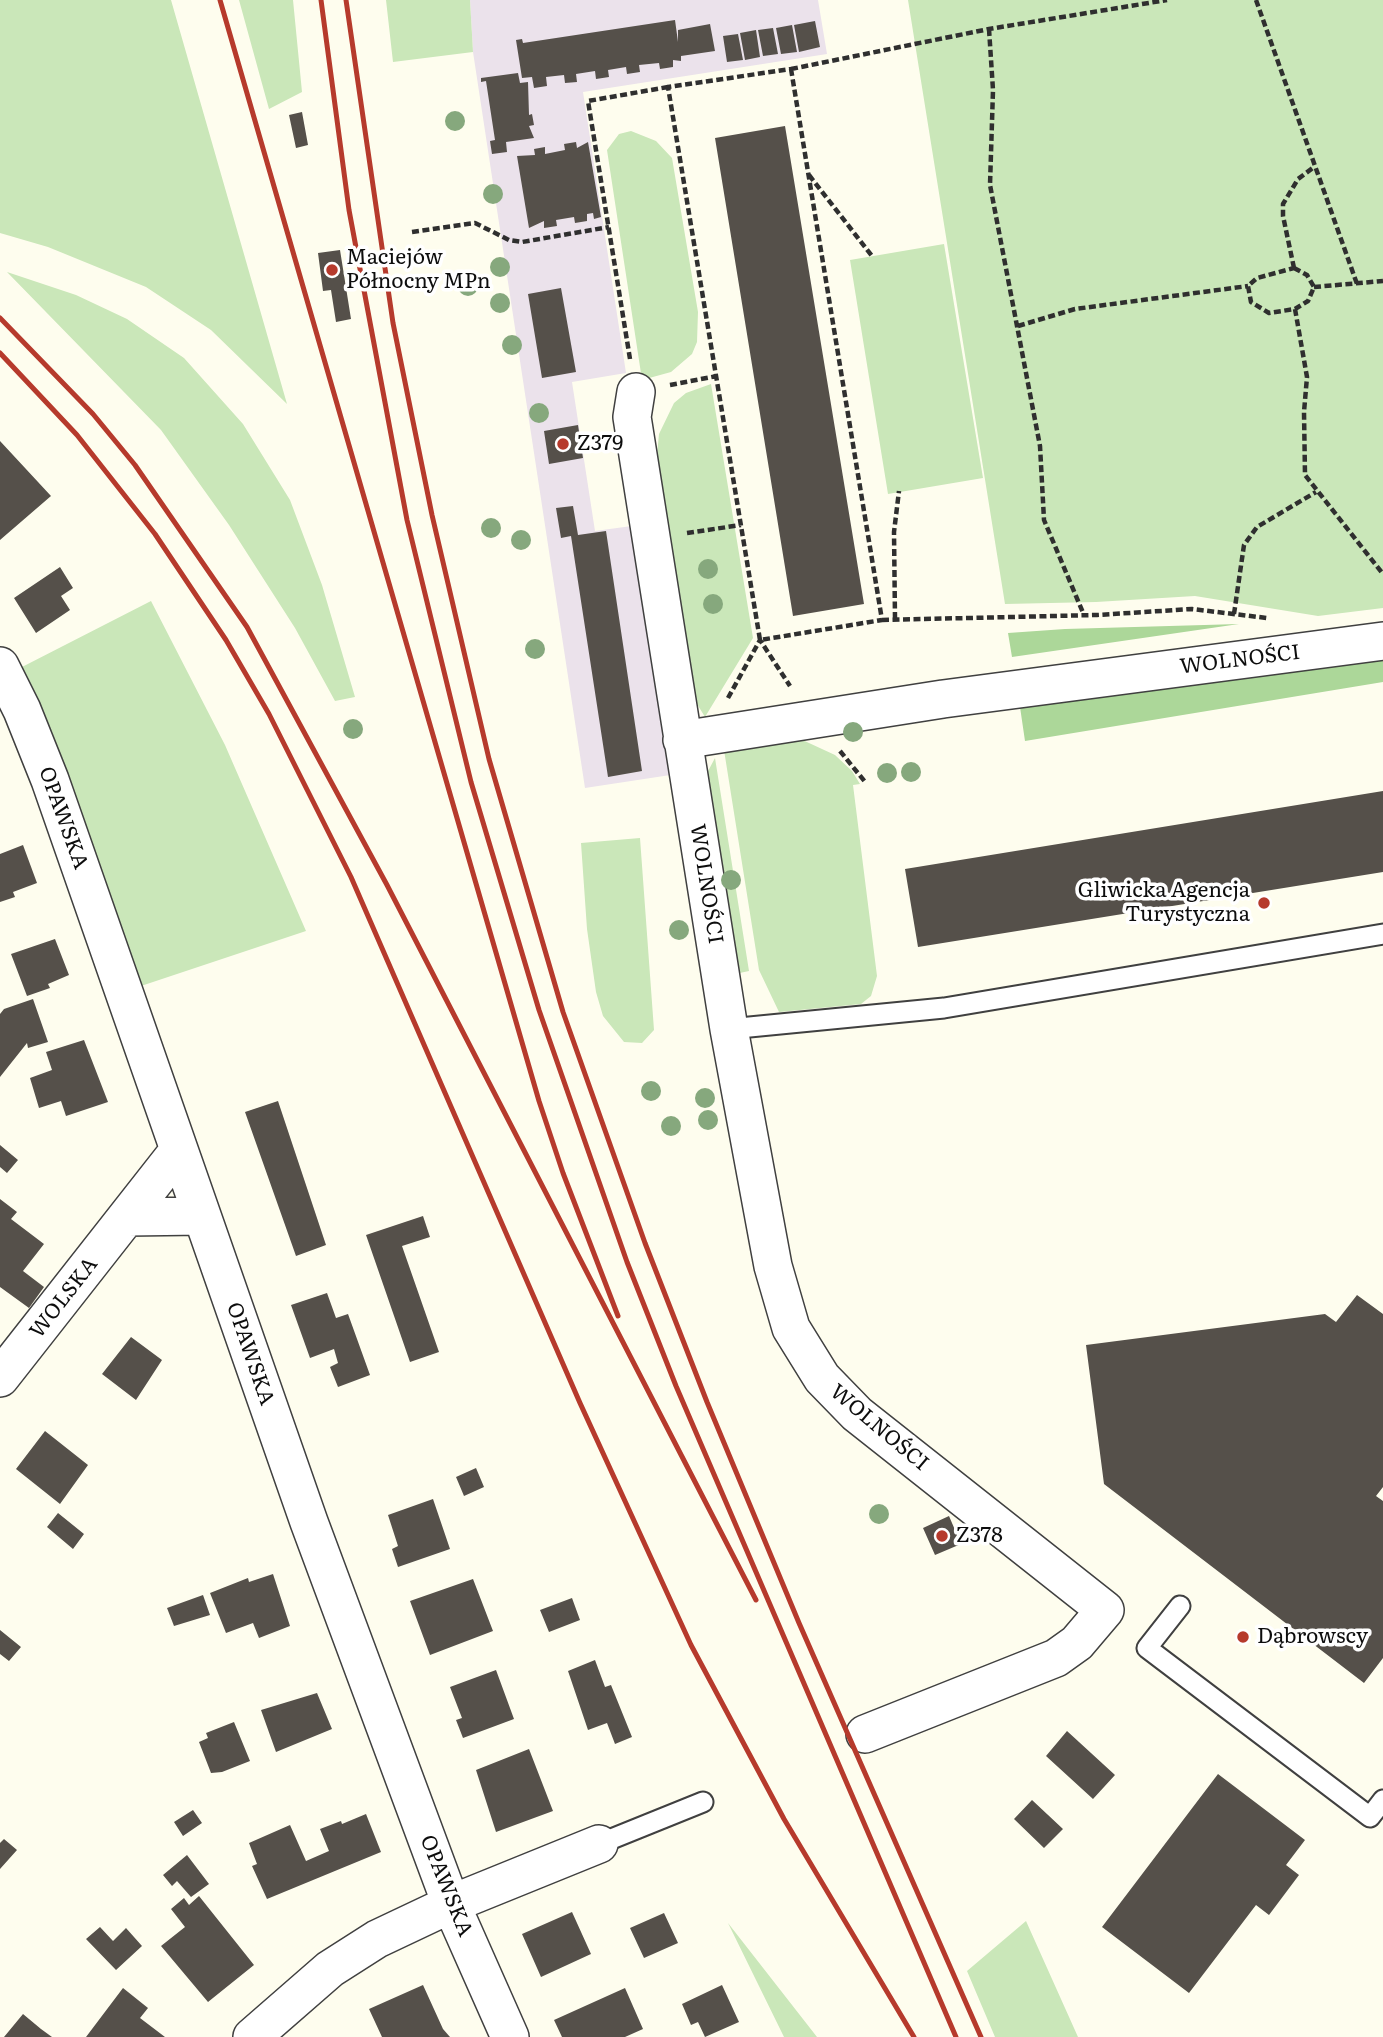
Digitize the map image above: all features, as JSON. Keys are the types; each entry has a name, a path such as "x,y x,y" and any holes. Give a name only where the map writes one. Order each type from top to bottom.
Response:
{"street":[{"name":"WOLNOŚCI","path":"636,392 632,417 651,537 699,738 729,1029 781,1302 803,1352 822,1378 857,1414 1105,1609 1077,1643 1056,1658 865,1734"},
{"name":"WOLNOŚCI","path":"699,738 943,699 1383,641"},
{"name":"OPAWSKA","path":"0,666 22,710 50,780 309,1522 451,1904 510,2037"},
{"name":"WOLSKA","path":"0,1378 179,1150"},
{"path":"128,1217 202,1216"},
{"path":"252,2037 330,1969 377,1939 451,1904 599,1844"}],"lane":[{"path":"729,1029 944,1008 1383,934"},
{"path":"1180,1606 1146,1648 1370,1817 1383,1801"},
{"path":"599,1844 703,1802"}],"path":[{"path":"717,376 636,392 588,101 791,69 989,29 1167,0"},
{"path":"1256,0 1357,284"},
{"path":"989,29 993,90 989,185 1040,446 1044,520 1084,615"},
{"path":"791,69 882,620"},
{"path":"668,88 761,640 715,721 699,738"},
{"path":"1294,268 1283,204 1298,179 1314,167"},
{"path":"808,174 873,256"},
{"path":"412,232 475,222 509,240 522,242 609,227"},
{"path":"1018,326 1075,309 1248,286 1257,278 1294,268 1307,275 1314,286"},
{"path":"1314,286 1383,281"},
{"path":"1248,286 1251,302 1269,313 1295,309 1308,301 1314,286"},
{"path":"1295,309 1307,377 1304,412 1305,475 1383,574"},
{"path":"895,619 894,532 899,491"},
{"path":"1234,614 1244,545 1257,527 1316,492"},
{"path":"651,537 741,525"},
{"path":"761,640 895,619 1084,615 1192,609 1268,618"}],"shaded area":[{"path":"470,0 818,0 827,54 583,92 626,373 572,382 595,531 639,525 677,774 585,788 473,52"}],"green space":[{"path":"0,0 171,0 287,404 211,330 146,287 48,247 0,233"},
{"path":"239,0 293,0 302,92 269,109"},
{"path":"386,0 470,0 473,52 393,62"},
{"path":"908,0 1383,0 1383,608 1318,616 1195,596 1005,604"},
{"path":"631,131 656,141 672,158 698,312 697,342 692,354 671,372 642,380 607,150 619,134"},
{"path":"944,244 983,478 888,494 850,260"},
{"path":"7,272 76,295 127,319 184,358 243,424 290,500 322,585 355,697 335,701 295,628 229,525 161,430"},
{"path":"711,384 753,638 705,717 694,699 657,455 659,434 674,403 686,393"},
{"path":"151,601 225,745 306,931 138,987 52,732 22,667"},
{"path":"1239,624 1012,657 1008,633 1065,629"},
{"path":"1383,658 1383,682 1025,741 1020,707"},
{"path":"796,737 835,755 852,771 860,784 853,785 877,976 871,996 861,1004 779,1012 759,970 724,750"},
{"path":"715,758 749,971 735,974 707,773"},
{"path":"640,838 654,1030 642,1043 624,1042 603,1016 596,992 587,929 581,843"},
{"path":"1026,1921 1078,2037 995,2037 967,1971"},
{"path":"728,1923 817,2037 784,2037"}],"building":[{"path":"675,20 678,42 678,30 710,24 715,51 681,56 681,61 673,60 673,67 660,69 659,63 639,65 640,72 627,74 626,67 608,70 609,77 596,79 595,71 576,74 577,82 565,83 564,75 546,77 547,86 534,88 532,77 522,78 516,40 522,39 523,43"},
{"path":"815,21 820,47 799,52 794,25"},
{"path":"792,25 797,52 781,54 776,28"},
{"path":"773,28 778,54 763,56 758,30"},
{"path":"756,30 760,57 745,60 740,33"},
{"path":"738,34 743,60 727,62 723,36"},
{"path":"518,73 520,83 528,82 529,115 532,114 534,125 529,126 534,138 506,142 507,152 492,154 490,141 495,140 486,81 481,82 481,78"},
{"path":"302,112 308,145 296,148 289,115"},
{"path":"785,126 864,604 793,616 715,138"},
{"path":"576,142 577,148 588,142 601,217 594,219 593,213 587,214 587,221 575,223 574,217 556,220 557,226 544,228 544,221 529,228 517,156 535,155 534,149 545,147 545,154 565,150 564,144"},
{"name":"Maciejów Północny MPn","path":"340,250 351,319 336,322 331,290 323,291 318,253"},
{"path":"561,288 576,372 542,378 528,294"},
{"name":"Z379","path":"578,425 583,458 549,464 544,431"},
{"path":"0,441 51,496 0,540"},
{"path":"573,506 578,535 606,531 642,771 608,777 571,536 561,538 556,508"},
{"path":"60,567 73,588 61,596 70,610 36,633 14,598"},
{"path":"1383,791 1383,872 918,947 905,869"},
{"path":"23,845 37,883 13,892 15,897 0,902 0,854"},
{"path":"55,939 69,975 48,984 50,988 27,996 11,954"},
{"path":"33,999 48,1042 28,1048 27,1043 0,1077 0,1014 4,1009"},
{"path":"84,1040 108,1102 66,1116 61,1101 39,1108 30,1078 52,1070 46,1052"},
{"path":"278,1101 326,1245 296,1256 245,1112"},
{"path":"0,1145 18,1160 7,1173 0,1167"},
{"path":"0,1199 17,1212 11,1219 44,1244 23,1271 44,1287 29,1308 0,1287"},
{"path":"423,1216 430,1237 402,1246 439,1352 410,1362 366,1235"},
{"path":"327,1293 336,1318 348,1314 370,1375 338,1387 330,1367 338,1363 334,1349 310,1358 291,1305"},
{"path":"1357,1295 1383,1314 1383,1487 1376,1496 1383,1501 1383,1658 1364,1683 1104,1484 1086,1345 1325,1314 1336,1322"},
{"path":"131,1337 162,1360 136,1400 102,1374"},
{"path":"45,1431 88,1465 60,1504 16,1469"},
{"path":"476,1468 484,1487 464,1496 456,1477"},
{"path":"433,1499 450,1549 398,1567 392,1549 398,1546 388,1515"},
{"path":"58,1513 84,1534 73,1549 47,1527"},
{"name":"Z378","path":"949,1516 961,1544 935,1555 923,1528"},
{"path":"273,1574 290,1626 259,1638 253,1623 226,1633 210,1593 248,1578 249,1582"},
{"path":"473,1579 493,1631 430,1655 410,1601"},
{"path":"203,1595 210,1615 174,1626 167,1608"},
{"path":"572,1598 580,1620 549,1632 540,1610"},
{"path":"0,1630 21,1647 9,1661 0,1654"},
{"path":"595,1660 605,1687 611,1685 632,1737 615,1744 607,1723 588,1730 568,1671"},
{"path":"496,1670 514,1719 463,1738 456,1720 462,1718 450,1687"},
{"path":"317,1693 332,1729 276,1752 261,1710"},
{"path":"234,1722 250,1761 222,1772 211,1773 199,1742 208,1738 206,1733"},
{"path":"1067,1731 1115,1775 1093,1799 1046,1756"},
{"path":"529,1749 553,1811 496,1832 476,1770"},
{"path":"1218,1774 1305,1840 1286,1865 1299,1875 1269,1915 1256,1905 1189,1993 1102,1927"},
{"path":"1032,1800 1063,1829 1044,1848 1014,1819"},
{"path":"193,1810 202,1823 183,1836 174,1822"},
{"path":"366,1814 381,1852 267,1899 252,1866 257,1864 249,1843 290,1825 306,1861 329,1851 320,1829"},
{"path":"4,1839 17,1850 0,1869 0,1843"},
{"path":"187,1855 209,1884 191,1897 177,1881 172,1886 163,1875"},
{"path":"199,1896 254,1965 208,2002 161,1946 185,1927 171,1909 184,1898 189,1905"},
{"path":"572,1912 591,1954 541,1977 522,1934"},
{"path":"664,1913 678,1943 644,1958 630,1928"},
{"path":"100,1927 113,1941 126,1928 142,1946 116,1970 86,1939"},
{"path":"423,1985 443,2029 450,2037 382,2037 369,2009"},
{"path":"722,1985 739,2022 705,2037 698,2022 691,2025 682,2004"},
{"path":"123,1988 148,2008 140,2018 165,2037 86,2037"},
{"path":"625,1988 643,2029 625,2037 562,2037 554,2020"},
{"path":"23,2014 41,2029 52,2037 4,2037"}],"railway":[{"path":"220,0 539,1101 563,1173 618,1316"},
{"path":"321,0 349,210 407,520 471,782 539,1010 627,1262 676,1386 956,2037"},
{"path":"346,0 393,323 432,515 489,759 563,1012 645,1243 707,1402 799,1623 981,2037"},
{"path":"0,318 93,414 135,465 247,627 387,885 756,1600"},
{"path":"0,353 77,435 155,534 226,640 269,714 351,877 580,1403 691,1645 784,1819 914,2037"}],"place":[{"name":"Maciejów Północny MPn","path":"332,270"},
{"name":"Z379","path":"563,444"},
{"name":"Gliwicka Agencja Turystyczna","path":"1264,903"},
{"name":"Z378","path":"942,1536"},
{"name":"Dąbrowscy","path":"1243,1637"}]}
